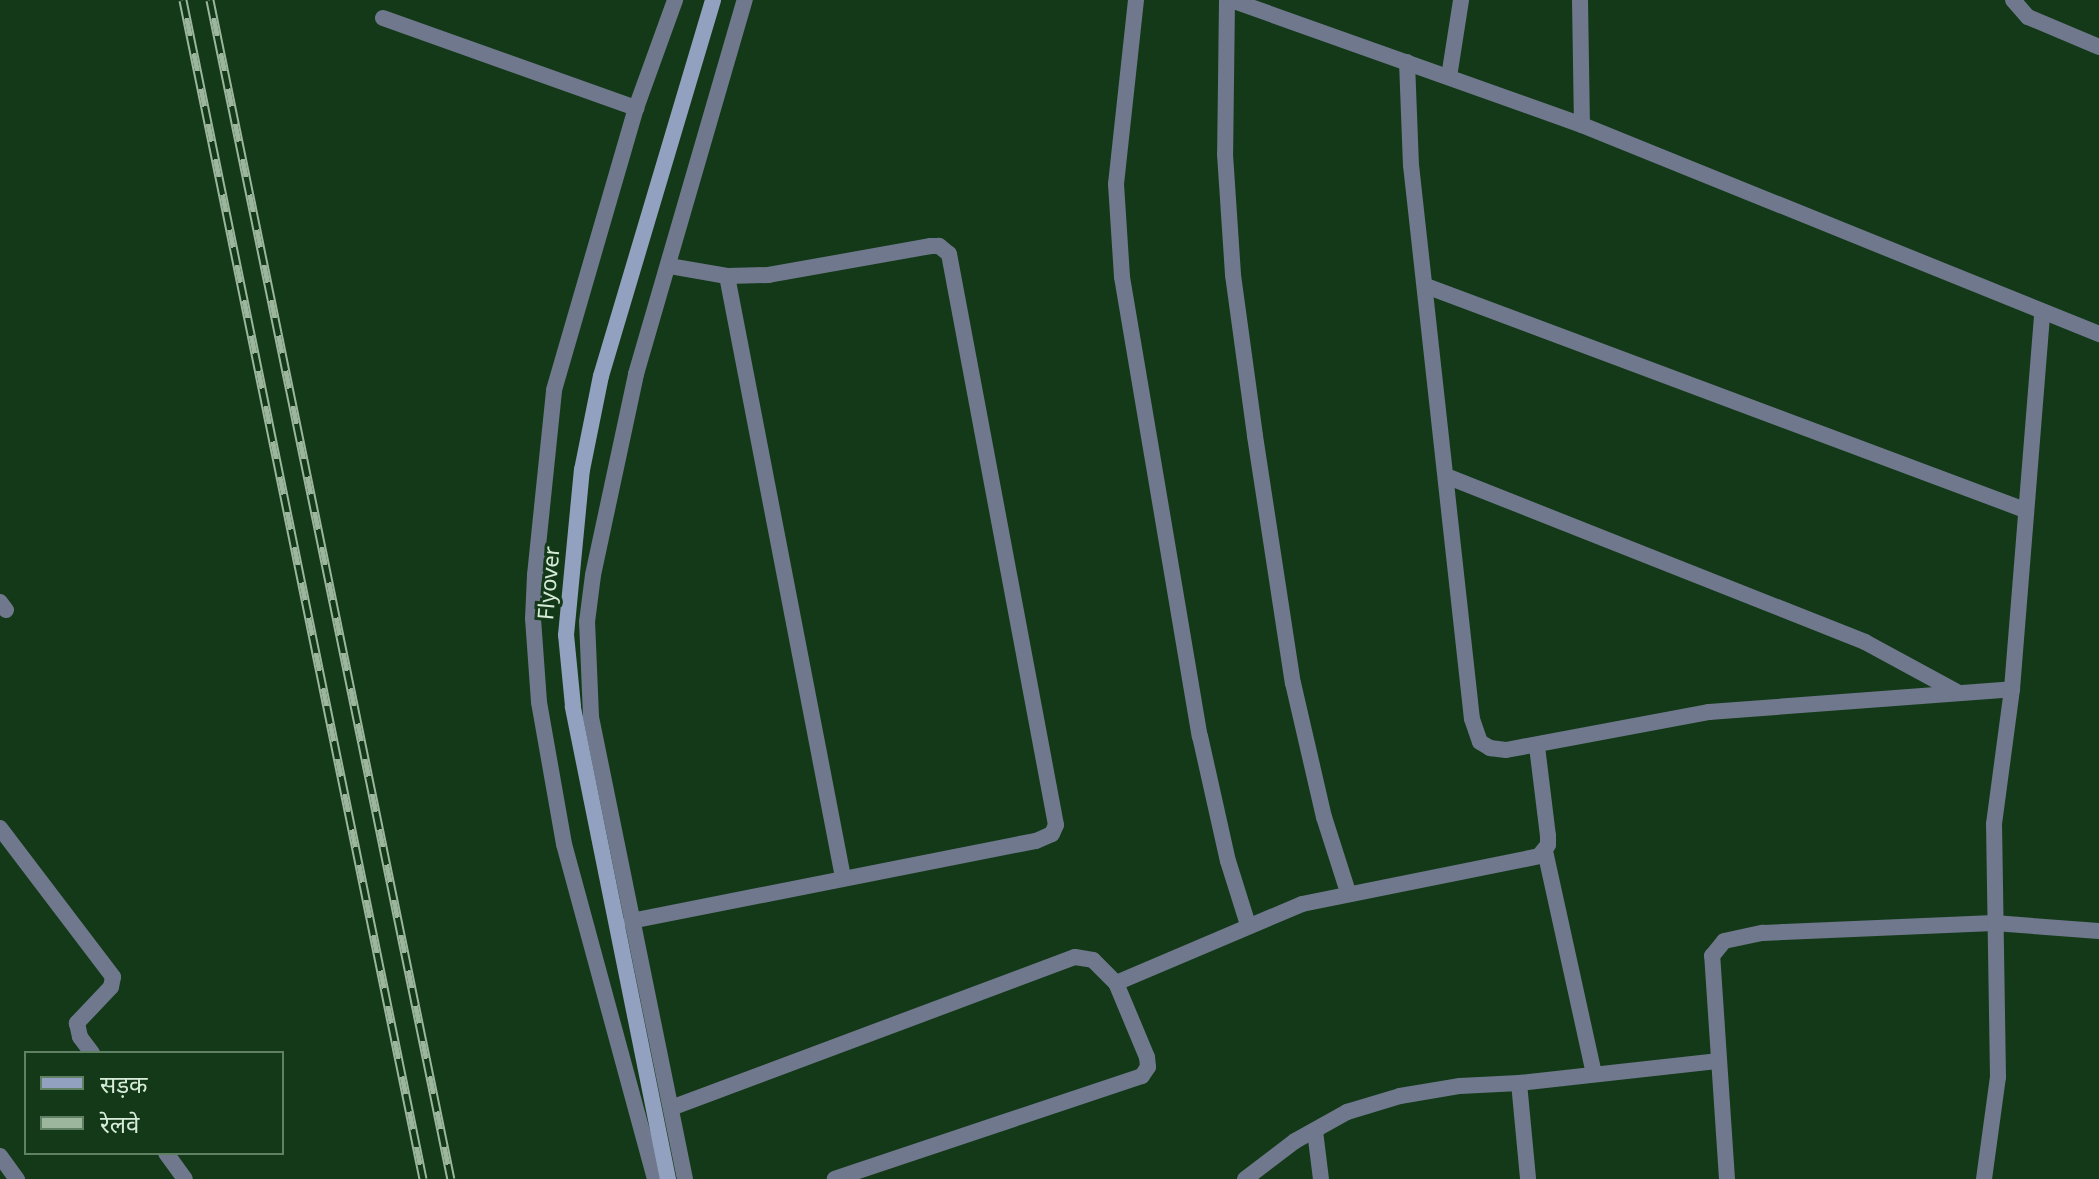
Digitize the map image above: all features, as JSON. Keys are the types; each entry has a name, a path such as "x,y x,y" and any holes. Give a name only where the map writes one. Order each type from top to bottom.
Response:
{"main road":[{"name":"Flyover","path":"668,1179 573,706 566,635 582,470 601,376 713,0"}],"street":[{"path":"655,1179 564,844 539,702 533,619 554,390 636,108 675,0"},
{"path":"685,1179 591,716 587,622 593,575 636,374 745,0"},
{"path":"1136,0 1116,184 1122,277 1192,671 1200,736 1228,861 1248,925"},
{"path":"1348,892 1324,817 1293,683 1239,319 1225,154 1229,0 1582,125 2042,314 2099,334"},
{"path":"1449,77 1461,0"},
{"path":"1580,0 1582,125"},
{"path":"2013,0 2028,17 2099,47"},
{"path":"383,18 636,108"},
{"path":"1407,62 1411,165 1476,733 1490,748 1537,746 1709,712 2012,689"},
{"path":"631,921 1036,841 1052,834 1056,825 949,254 939,246 931,246 769,275 727,276 669,266"},
{"path":"727,276 843,877"},
{"path":"1426,286 2025,510"},
{"path":"1984,1179 1998,1077 1994,824 2012,689 2042,314"},
{"path":"1446,476 1865,642 1959,693"},
{"path":"1537,746 1548,836 1545,851 1594,1074"},
{"path":"0,828 113,977 111,987 77,1023 80,1037 90,1051"},
{"path":"1116,983 1248,925 1348,892 1531,859 1545,851"},
{"path":"1727,1179 1712,956 1717,946 1730,937 1994,923 2099,931"},
{"path":"671,1108 1075,957 1093,960 1116,983 1147,1057 1148,1067 1142,1076 835,1179"},
{"path":"1245,1179 1347,1112 1400,1096 1460,1086 1519,1083 1717,1061"},
{"path":"1519,1083 1528,1179"},
{"path":"1315,1131 1321,1179"},
{"path":"167,1155 185,1179"},
{"path":"0,1156 17,1179"}],"railway":[{"path":"183,0 423,1179"},
{"path":"210,0 451,1179"}]}
